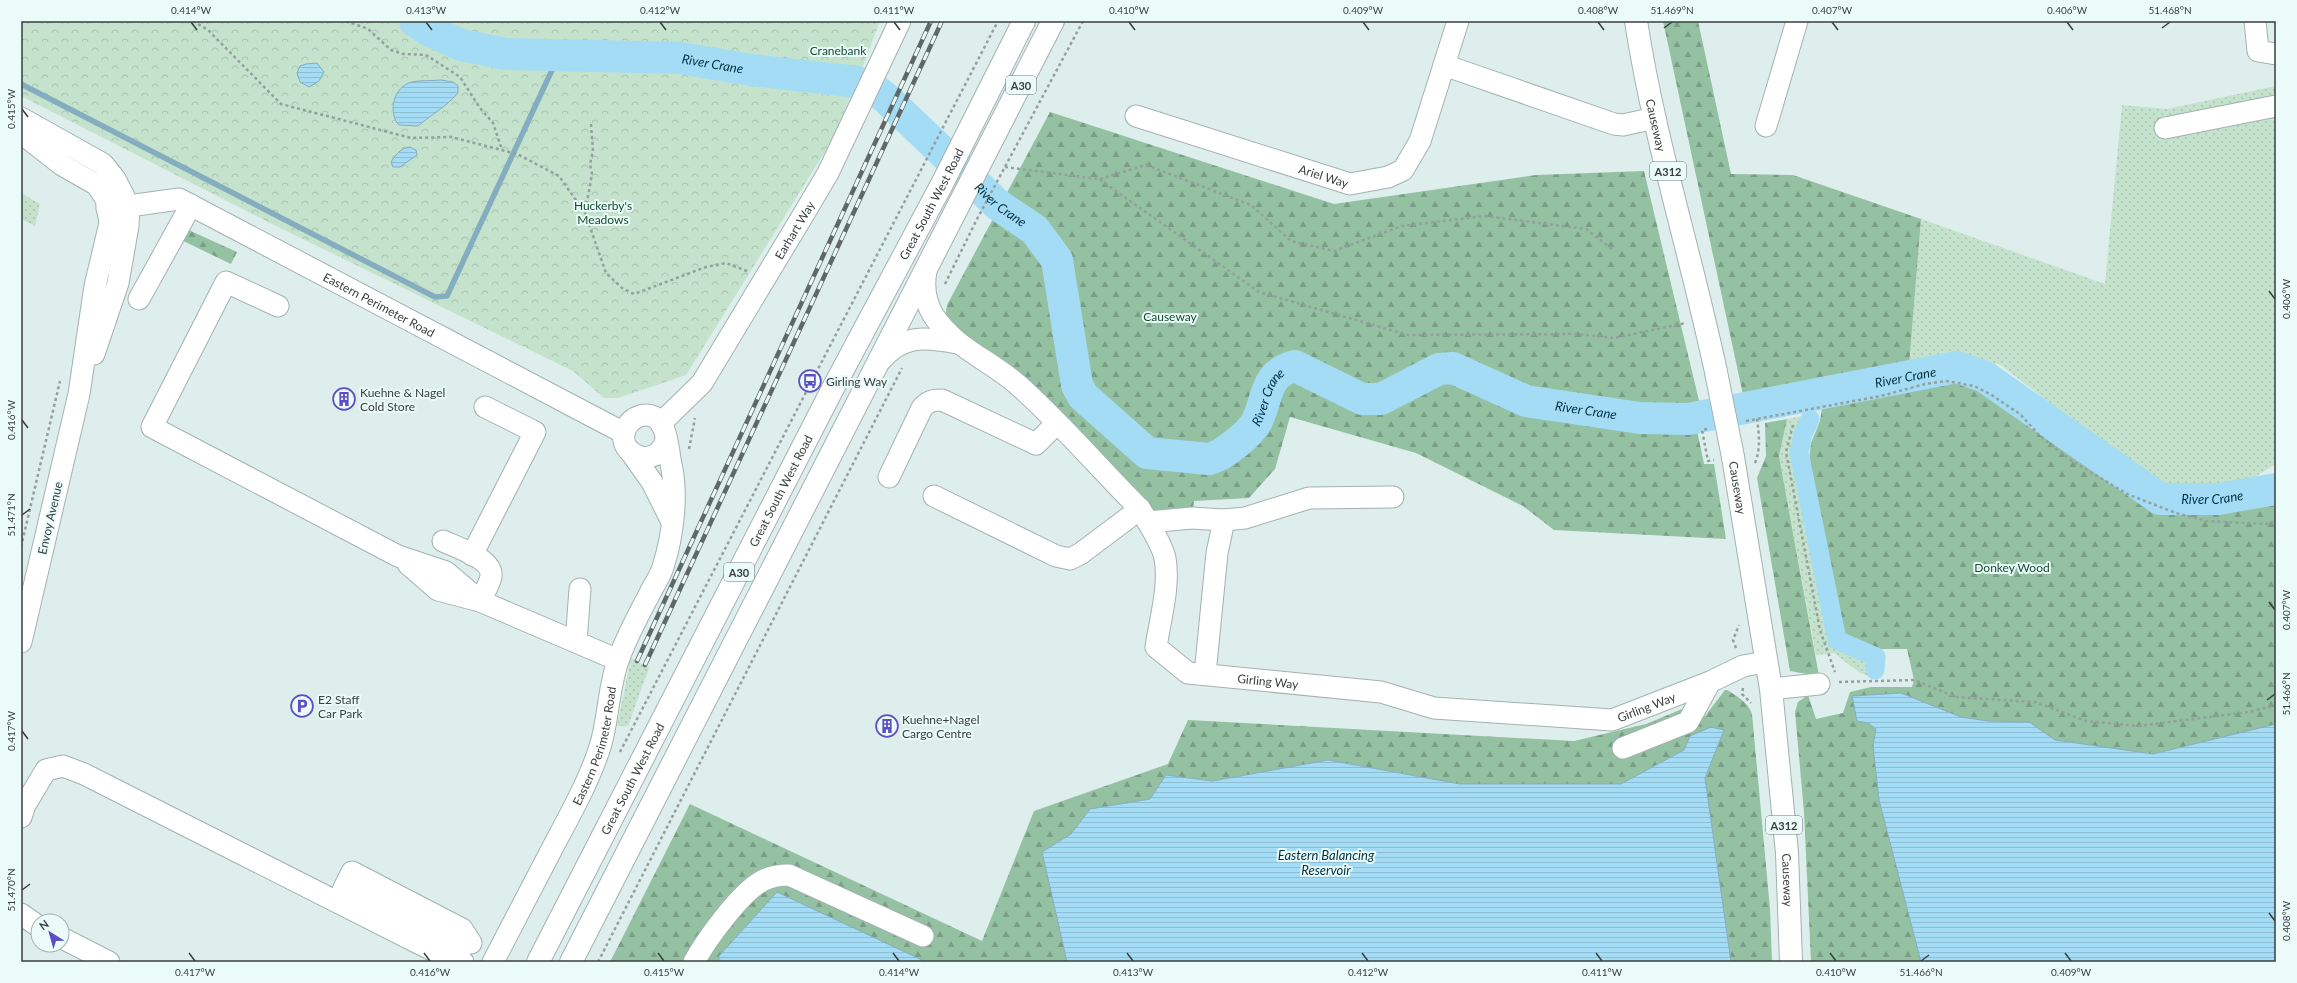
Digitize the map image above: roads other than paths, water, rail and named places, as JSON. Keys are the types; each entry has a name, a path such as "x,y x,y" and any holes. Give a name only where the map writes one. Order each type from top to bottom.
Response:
{"main road":[{"name":"Great South West Road","path":"538,962 831,392 942,184 1024,21"},
{"name":"Great South West Road","path":"571,962 1053,21"},
{"name":"Causeway","path":"1636,21 1644,75 1705,319 1716,372 1744,467 1766,662 1771,689 1787,854 1791,962"}],"street":[{"name":"Earhart Way","path":"664,431 702,383 828,173 900,21"},
{"name":"Ariel Way","path":"1136,116 1350,184 1388,177 1403,170 1420,141 1458,21"},
{"path":"1766,126 1797,21"},
{"path":"2255,21 2258,51 2276,54"},
{"path":"1444,65 1614,124 1623,125 1655,118"},
{"path":"2165,128 2276,106"},
{"path":"21,118 103,164 115,179 129,206"},
{"path":"21,133 62,165 97,186 106,198 107,209"},
{"name":"Eastern Perimeter Road","path":"107,209 180,199 627,442 635,455 648,458 660,452 664,431"},
{"path":"139,299 191,205"},
{"name":"Envoy Avenue","path":"79,394 118,283 128,226 129,206"},
{"name":"Envoy Avenue","path":"21,642 79,394 95,286 110,222 107,209"},
{"name":"Girling Way","path":"926,271 924,284 928,305 933,314 957,343 1016,383 1144,516 1164,558 1166,587 1156,647 1188,673 1381,692 1434,708 1612,720 1710,682 1743,666 1766,662"},
{"path":"278,306 226,282 152,427 398,556 446,572 480,601 618,660"},
{"name":"Girling Way","path":"878,363 886,353 901,342 917,339 957,343"},
{"path":"889,476 922,408 927,402 942,400 1036,444 1056,424"},
{"path":"472,555 535,432 485,407"},
{"path":"664,431 650,416 637,417 631,421 627,442 652,482 671,520"},
{"name":"Eastern Perimeter Road","path":"493,962 578,799 600,747 608,698 618,660 662,568 671,520 674,479 664,431"},
{"path":"934,496 1056,556 1070,559 1144,516 1224,520 1245,518 1309,498 1393,497"},
{"path":"1205,674 1217,553 1224,520"},
{"path":"443,541 472,555 488,565 491,576 480,601"},
{"path":"576,642 580,590"},
{"path":"1623,748 1688,722 1710,682"},
{"path":"1771,689 1829,683"},
{"path":"21,817 25,805 46,770 63,766 84,774 430,949 463,962"},
{"path":"694,962 702,947 748,891 762,881 775,875 789,875 923,936"},
{"path":"350,876 471,943 493,962"},
{"path":"21,914 30,920"},
{"path":"70,942 109,962"}],"water":[{"path":"317,63 324,72 319,81 309,87 300,82 297,73 300,66"},
{"path":"441,80 453,82 458,86 458,93 454,98 418,126 399,125 395,120 393,107 394,100 401,89 406,84 412,82"},
{"path":"410,147 416,150 417,155 400,167 393,167 391,162 397,154 401,150"},
{"path":"1901,693 1961,717 1988,721 2029,722 2055,740 2153,754 2276,724 2276,962 1921,962 1879,800 1873,746 1876,729 1868,723 1857,721 1852,696"},
{"name":"Eastern Balancing Reservoir","path":"1711,727 1724,730 1705,778 1731,962 1067,962 1042,852 1071,834 1090,809 1150,799 1166,775 1213,781 1328,760 1460,784 1621,784 1684,750 1690,736"},
{"path":"777,892 926,962 719,962 719,956"}],"waterway":[{"name":"River Crane","path":"415,21 430,31 461,45 506,54 680,58 751,70 858,82 873,88 887,99 998,205 1035,230 1057,260 1077,385 1083,396 1147,453 1209,459 1221,454 1242,438 1254,426 1261,412 1269,387 1278,374 1295,366 1362,399 1381,399 1439,369 1453,368 1526,401 1640,418 1688,419 1957,367 1985,377 2160,499 2218,499 2276,489"},
{"path":"21,84 435,297 447,296 559,55"},
{"path":"1818,401 1825,394"},
{"path":"1810,419 1803,434 1799,452 1837,640 1876,657 1875,670"}],"railway":[{"path":"637,661 931,21"},
{"path":"645,665 942,21"}],"place":[{"name":"Girling Way","path":"810,381"},
{"name":"Kuehne & Nagel Cold Store","path":"344,399"},
{"name":"E2 Staff Car Park","path":"302,706"},
{"name":"Kuehne+Nagel Cargo Centre","path":"887,726"}],"park label":[{"name":"Cranebank","path":"838,50"},
{"name":"Huckerby's Meadows","path":"603,212"},
{"name":"Donkey Wood","path":"2012,567"}]}
